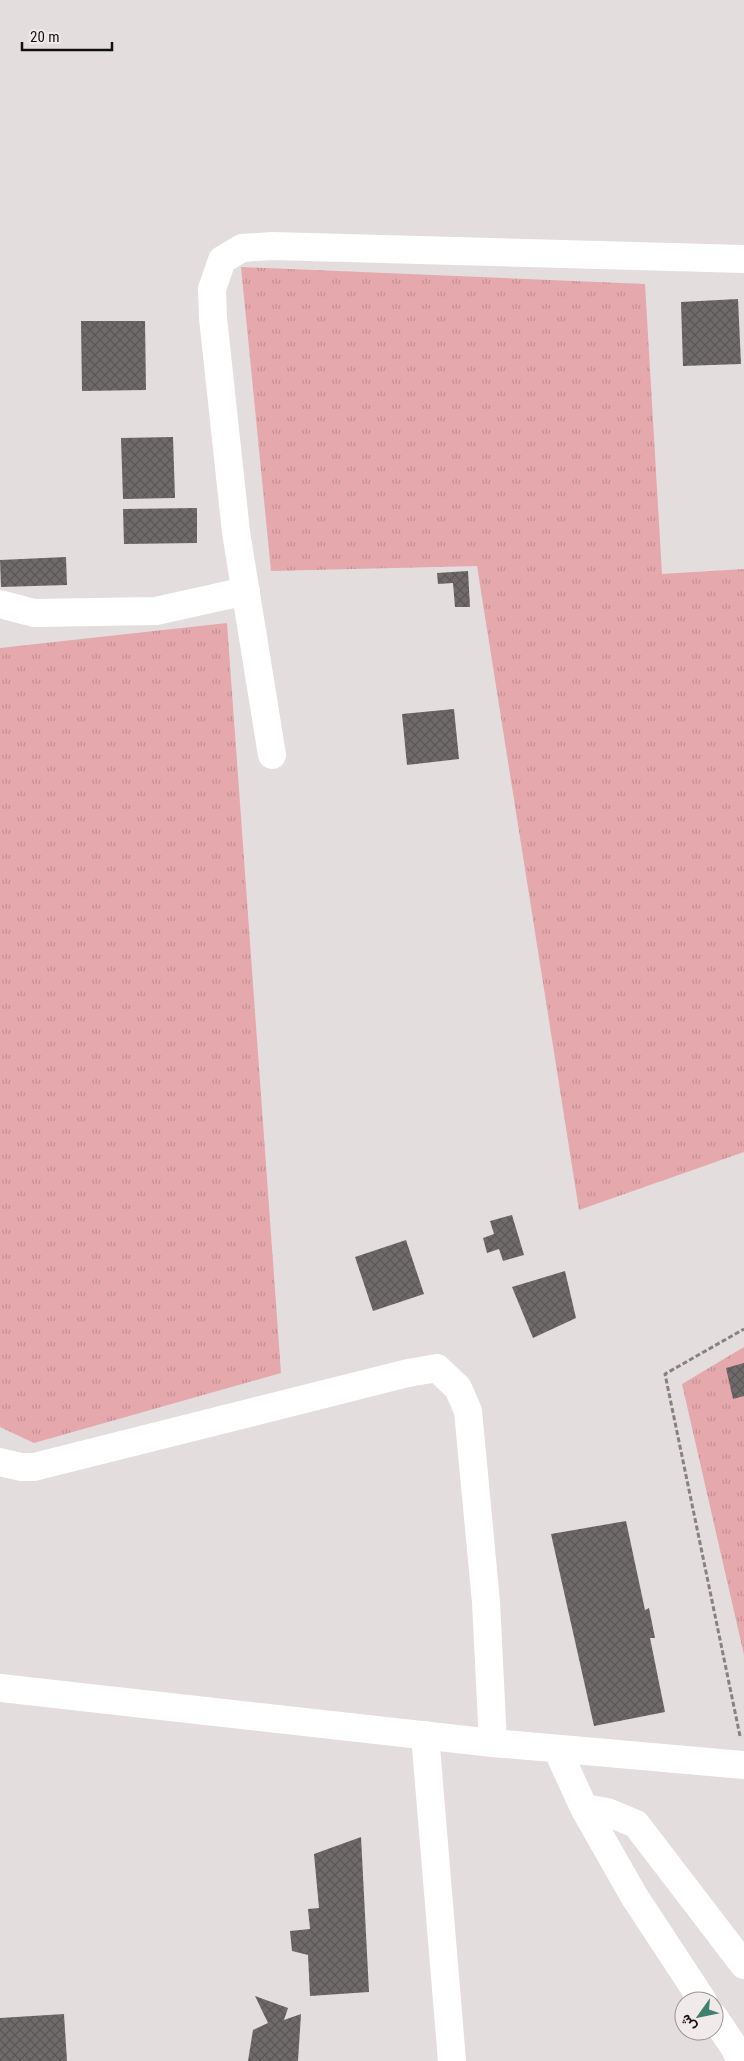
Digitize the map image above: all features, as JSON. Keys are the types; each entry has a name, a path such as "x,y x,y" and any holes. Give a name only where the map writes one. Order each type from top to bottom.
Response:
{"street":[{"path":"272,755 236,532 213,318 212,288 222,260 242,248 272,246 744,259"},
{"path":"0,604 34,613 156,611 246,591"},
{"path":"0,1462 21,1467 34,1467 408,1373 437,1368 458,1388 468,1411 486,1602 493,1743"},
{"path":"0,1688 557,1749 743,1755"},
{"path":"425,1736 452,2061"},
{"path":"557,1749 584,1808 634,1896 696,1991"},
{"path":"584,1808 607,1812 636,1824 744,1965"},
{"path":"724,2032 741,2061"}],"path":[{"path":"743,1755 665,1374 744,1329"}],"green space":[{"path":"241,267 645,284 662,574 744,569 744,1152 579,1210 477,566 271,571"},
{"path":"227,623 281,1373 34,1443 0,1427 0,648"},
{"path":"744,1347 744,1655 682,1384"}],"building":[{"path":"738,299 741,364 683,366 681,302"},
{"path":"81,321 145,321 146,390 82,391"},
{"path":"173,437 175,498 123,499 121,438"},
{"path":"197,508 197,543 124,544 123,509"},
{"path":"66,557 67,585 1,587 0,560"},
{"path":"468,571 470,607 455,607 453,583 438,584 437,573"},
{"path":"454,709 459,759 407,765 402,714"},
{"path":"512,1215 524,1255 503,1261 499,1249 487,1253 483,1238 494,1234 490,1221"},
{"path":"406,1240 424,1294 373,1311 355,1257"},
{"path":"565,1271 576,1318 533,1338 512,1287"},
{"path":"744,1363 744,1396 733,1399 726,1368"},
{"path":"626,1521 645,1610 649,1608 655,1638 650,1638 665,1712 594,1726 551,1534"},
{"path":"361,1837 369,1992 310,1996 308,1955 292,1951 290,1931 310,1929 308,1909 319,1908 314,1854"},
{"path":"255,1996 288,2008 284,2020 301,2014 298,2061 248,2061 253,2030 268,2023"},
{"path":"64,2014 67,2061 0,2061 0,2018"}]}
